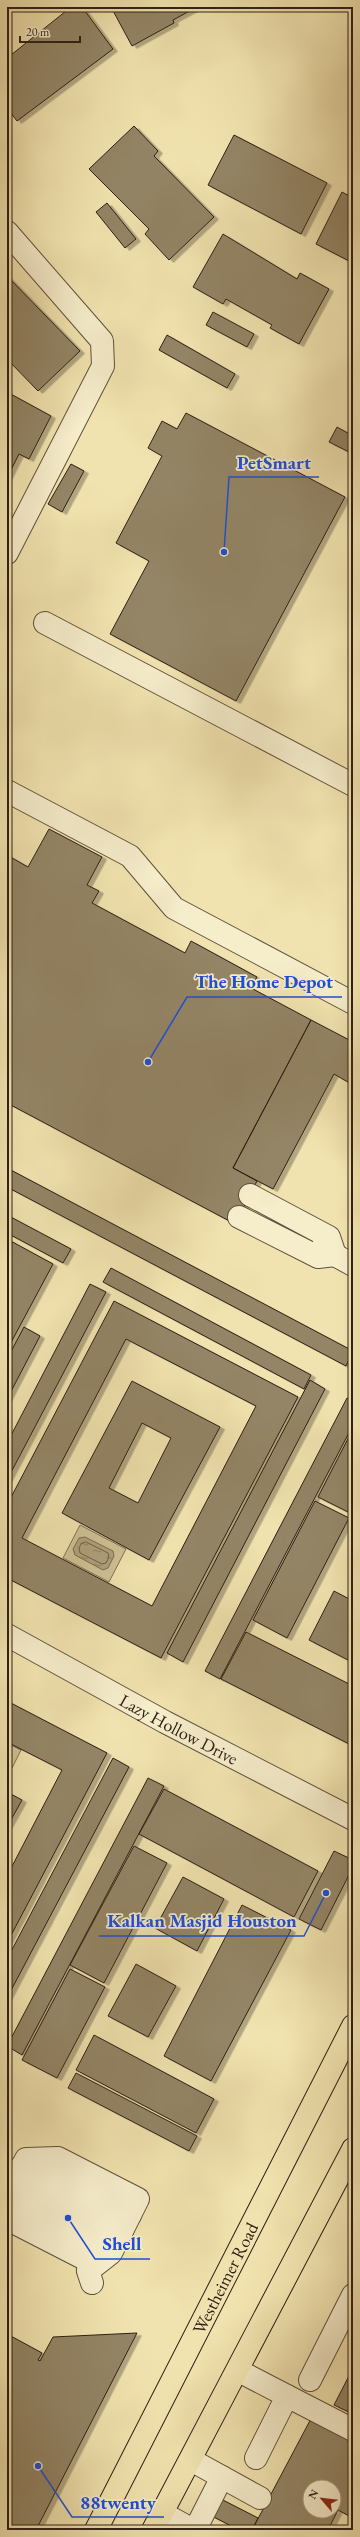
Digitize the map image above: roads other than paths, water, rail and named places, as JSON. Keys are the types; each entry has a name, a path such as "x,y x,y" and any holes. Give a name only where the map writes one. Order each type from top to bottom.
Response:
{"main road":[{"name":"Westheimer Road","path":"96,2530 353,2026"},
{"path":"158,2522 239,2371 353,2149"}],"street":[{"path":"7,232 102,342 103,366 7,553"},
{"path":"45,623 353,785"},
{"path":"7,791 130,856 174,908 353,1003"},
{"path":"244,1206 344,1260"},
{"name":"Lazy Hollow Drive","path":"7,1634 165,1722 353,1819"},
{"path":"92,2283 88,2271 120,2236 138,2199 58,2158 26,2159 12,2185 92,2241 120,2236"},
{"path":"7,2219 82,2258 120,2236"},
{"path":"310,2380 353,2295"},
{"path":"239,2371 353,2430"},
{"path":"256,2458 287,2396"},
{"path":"191,2460 260,2498"},
{"path":"158,2522 194,2530 222,2478"}],"water":[{"path":"85,1537 113,1551 114,1556 108,1568 103,1570 75,1555 73,1549 79,1538"}],"place":[{"name":"PetSmart","path":"224,552"},
{"name":"The Home Depot","path":"148,1062"},
{"name":"Kalkan Masjid Houston","path":"326,1893"},
{"name":"Shell","path":"68,2218"},
{"name":"88twenty","path":"38,2466"}]}
